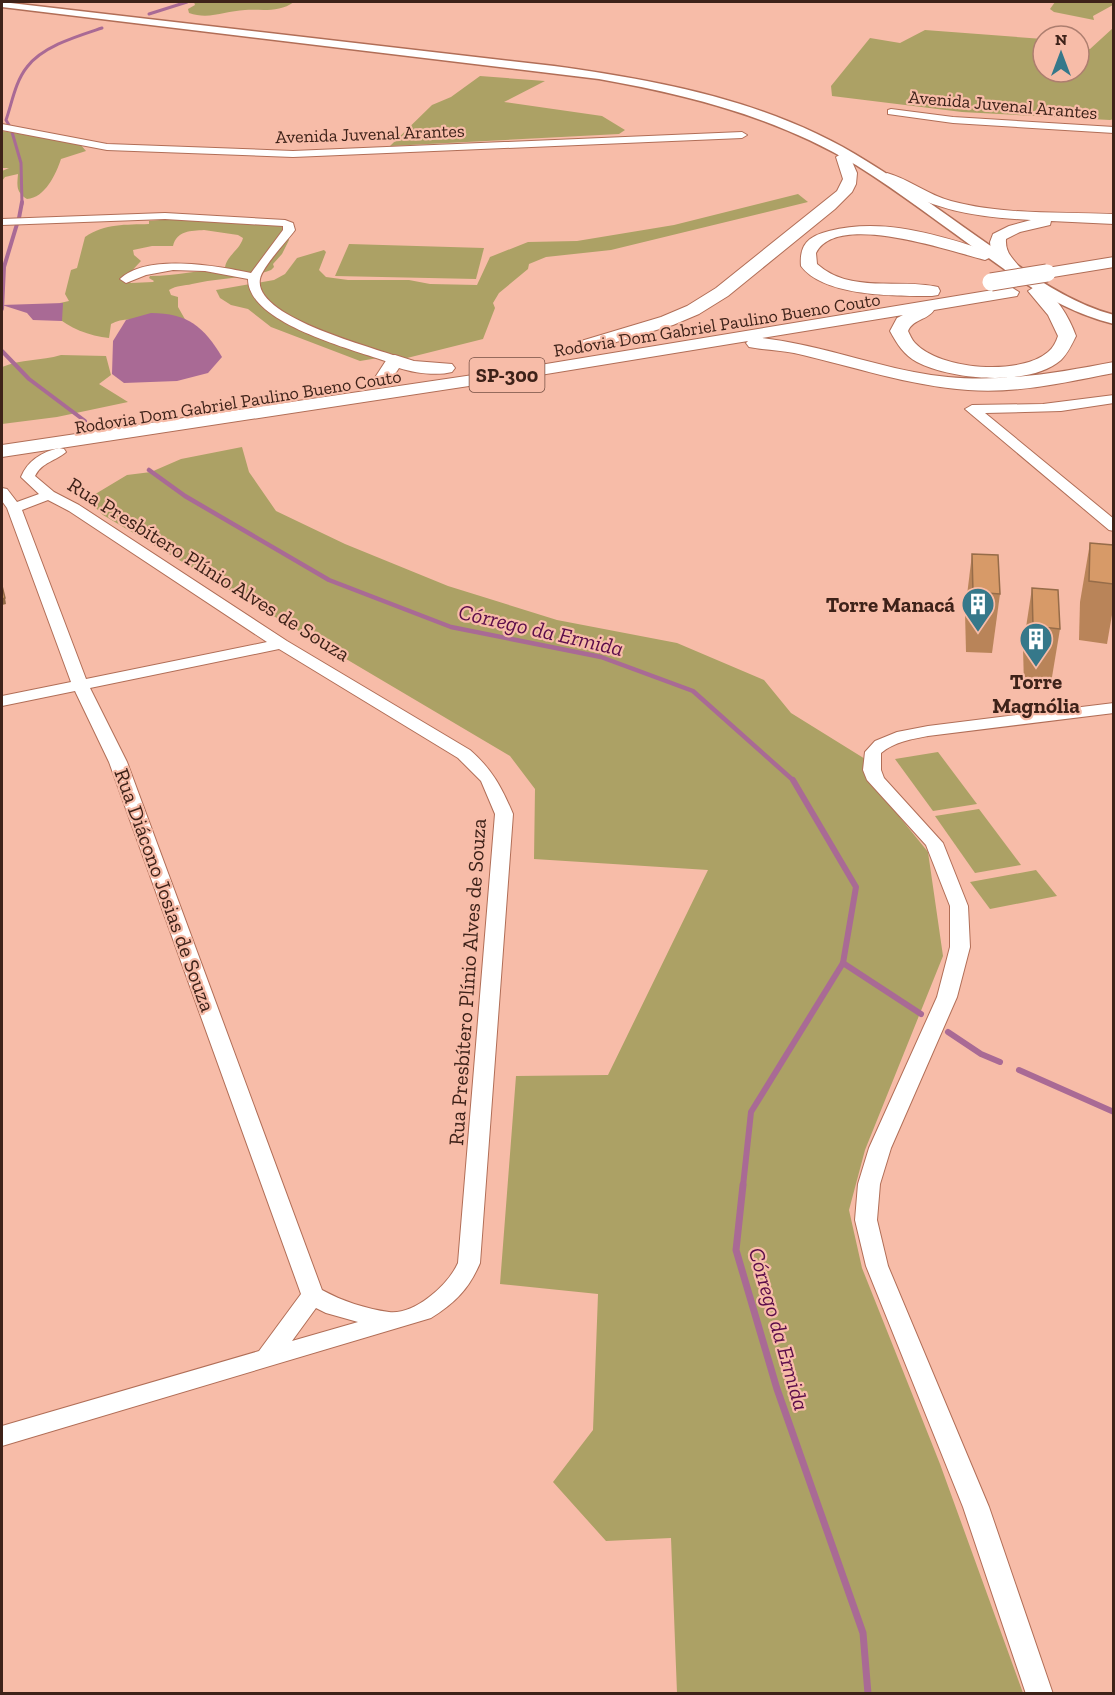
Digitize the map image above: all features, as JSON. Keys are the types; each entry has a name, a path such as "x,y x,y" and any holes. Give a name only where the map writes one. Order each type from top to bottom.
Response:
{"highway":[{"path":"587,345 668,321 693,310 722,292 830,206 844,191 852,180 851,172 843,158"},
{"path":"887,178 929,199 952,206 1113,219"},
{"path":"1013,269 1000,256 996,245 999,237 1016,229 1036,223 1058,221 1113,225"},
{"path":"932,291 878,290 834,280 822,275 808,264 806,258 809,247 817,241 841,233 876,231 934,238 984,255"},
{"name":"Rodovia Dom Gabriel Paulino Bueno Couto","path":"2,440 1109,262"},
{"name":"Rodovia Dom Gabriel Paulino Bueno Couto","path":"2,451 534,371 1113,275"},
{"path":"951,302 918,313 903,322 899,331 905,346 924,359 963,370 993,372 1020,370 1050,360 1061,350 1067,336 1055,311 1036,291"},
{"path":"674,347 724,343 791,347 915,378 970,385 1039,382 1113,367"},
{"path":"383,379 395,360 412,366 446,368"},
{"path":"2,463 59,452 131,430"}],"main road":[{"path":"2,6 612,81 696,99 746,114 805,137 883,183 1036,291 1068,308 1113,321"},
{"path":"2,6 555,69 646,84 731,105 793,126 840,149 887,178 1031,282 1074,307 1113,321"}],"street":[{"name":"Avenida Juvenal Arantes","path":"891,112 953,120 1113,130"},
{"name":"Avenida Juvenal Arantes","path":"2,127 107,147 175,152 293,154 742,135"},
{"path":"2,222 165,216 263,220 289,225 286,235 254,277 254,287 264,304 289,322 395,360"},
{"path":"126,279 157,267 189,266 220,269 254,277"},
{"path":"1113,399 1089,405 1044,410 972,409 1113,527"},
{"name":"Rua Presbítero Plínio Alves de Souza","path":"2,1436 423,1312 447,1297 462,1281 469,1263 504,814 494,788 483,770 464,754 281,644 74,508 49,495 28,477 31,468 38,461 59,452"},
{"name":"Rua Diácono Josias de Souza","path":"2,492 14,508 81,686 118,762 313,1295"},
{"path":"14,508 49,495"},
{"path":"2,701 281,644"},
{"path":"1040,1694 976,1507 877,1266 866,1220 869,1184 880,1148 947,997 960,947 959,906 934,843 876,780 871,760 873,752 881,745 903,736 1113,708"},
{"path":"266,1359 313,1295 334,1307 389,1322"}],"shaded area":[{"path":"194,2 294,2 276,9 245,10 203,16 189,13 188,9 195,5"},
{"path":"1055,2 1113,2 1113,5 1093,16 1094,20 1054,12 1050,9"},
{"path":"1113,28 1114,119 962,112 832,96 831,86 870,38 900,43 925,30 1031,38 1031,84 1091,84 1091,48"},
{"path":"480,76 545,81 504,102 602,116 625,130 619,134 390,146 432,105 451,97"},
{"path":"2,131 80,144 86,151 61,159 53,178 44,190 33,198 27,199 18,188 18,174 5,177 2,181 2,171 9,168 2,168"},
{"path":"798,194 808,202 611,250 546,257 529,264 528,269 499,293 493,303 495,308 483,339 391,362 378,358 360,361 271,327 248,309 231,305 220,298 216,290 274,280 285,274 297,258 324,250 326,252 319,270 326,277 348,280 409,280 430,284 477,285 490,257 528,242 577,241 674,225"},
{"path":"201,216 276,223 284,228 289,240 271,270 180,286 169,290 171,295 178,297 178,307 186,321 117,321 111,324 109,338 80,331 55,315 60,303 69,301 65,294 71,270 77,268 85,237 108,227 149,224 149,221","holes":["204,230 238,235 243,238 225,268 150,276 153,282 131,283 127,280 126,277 141,261 134,255 133,250 152,246 173,246 181,234 190,231"]},
{"path":"349,244 484,248 476,279 335,276"},
{"path":"63,303 62,321 33,320 27,313 2,305"},
{"path":"151,313 175,316 194,324 209,337 222,357 208,373 177,381 124,383 112,374 113,341 126,320"},
{"path":"61,355 106,356 111,375 99,384 128,402 57,417 2,424 2,367"},
{"path":"242,447 249,472 276,511 345,544 448,586 557,620 677,643 764,680 791,713 870,762 873,784 928,852 943,956 865,1150 849,1210 862,1268 940,1464 1023,1693 677,1693 671,1538 606,1541 553,1482 593,1430 598,1294 500,1284 516,1076 608,1075 708,870 534,859 535,789 510,756 103,515 87,499 127,475 151,472 181,459"},
{"path":"938,752 977,804 933,811 895,759"},
{"path":"979,809 1021,865 975,873 935,816"},
{"path":"1036,870 1057,896 990,909 970,882"}],"building":[{"path":"1090,543 1113,545 1113,584 1089,581"},
{"path":"972,554 998,555 1000,594 973,592"},
{"path":"1032,588 1058,590 1060,629 1033,626"}],"waterway":[{"path":"149,14 187,2"},
{"path":"9,125 6,120 17,86 27,67 51,48 102,28"},
{"path":"12,132 21,163 22,202"},
{"path":"19,218 22,202"},
{"path":"2,309 4,267 17,224"},
{"path":"2,351 29,379 85,421"},
{"name":"Córrego da Ermida","path":"149,470 185,496 329,580 451,627 601,657 693,691 793,780"},
{"name":"Córrego da Ermida","path":"793,780 856,887 843,963"},
{"name":"Córrego da Ermida","path":"743,1186 751,1112 843,963"},
{"path":"843,963 921,1014"},
{"path":"948,1032 981,1054 1000,1062"},
{"path":"1019,1070 1114,1112"},
{"name":"Córrego da Ermida","path":"743,1185 736,1250 777,1389 863,1633 868,1694"}],"place":[{"name":"Torre Manacá","path":"978,633"},
{"name":"Torre Magnólia","path":"1036,668"}]}
